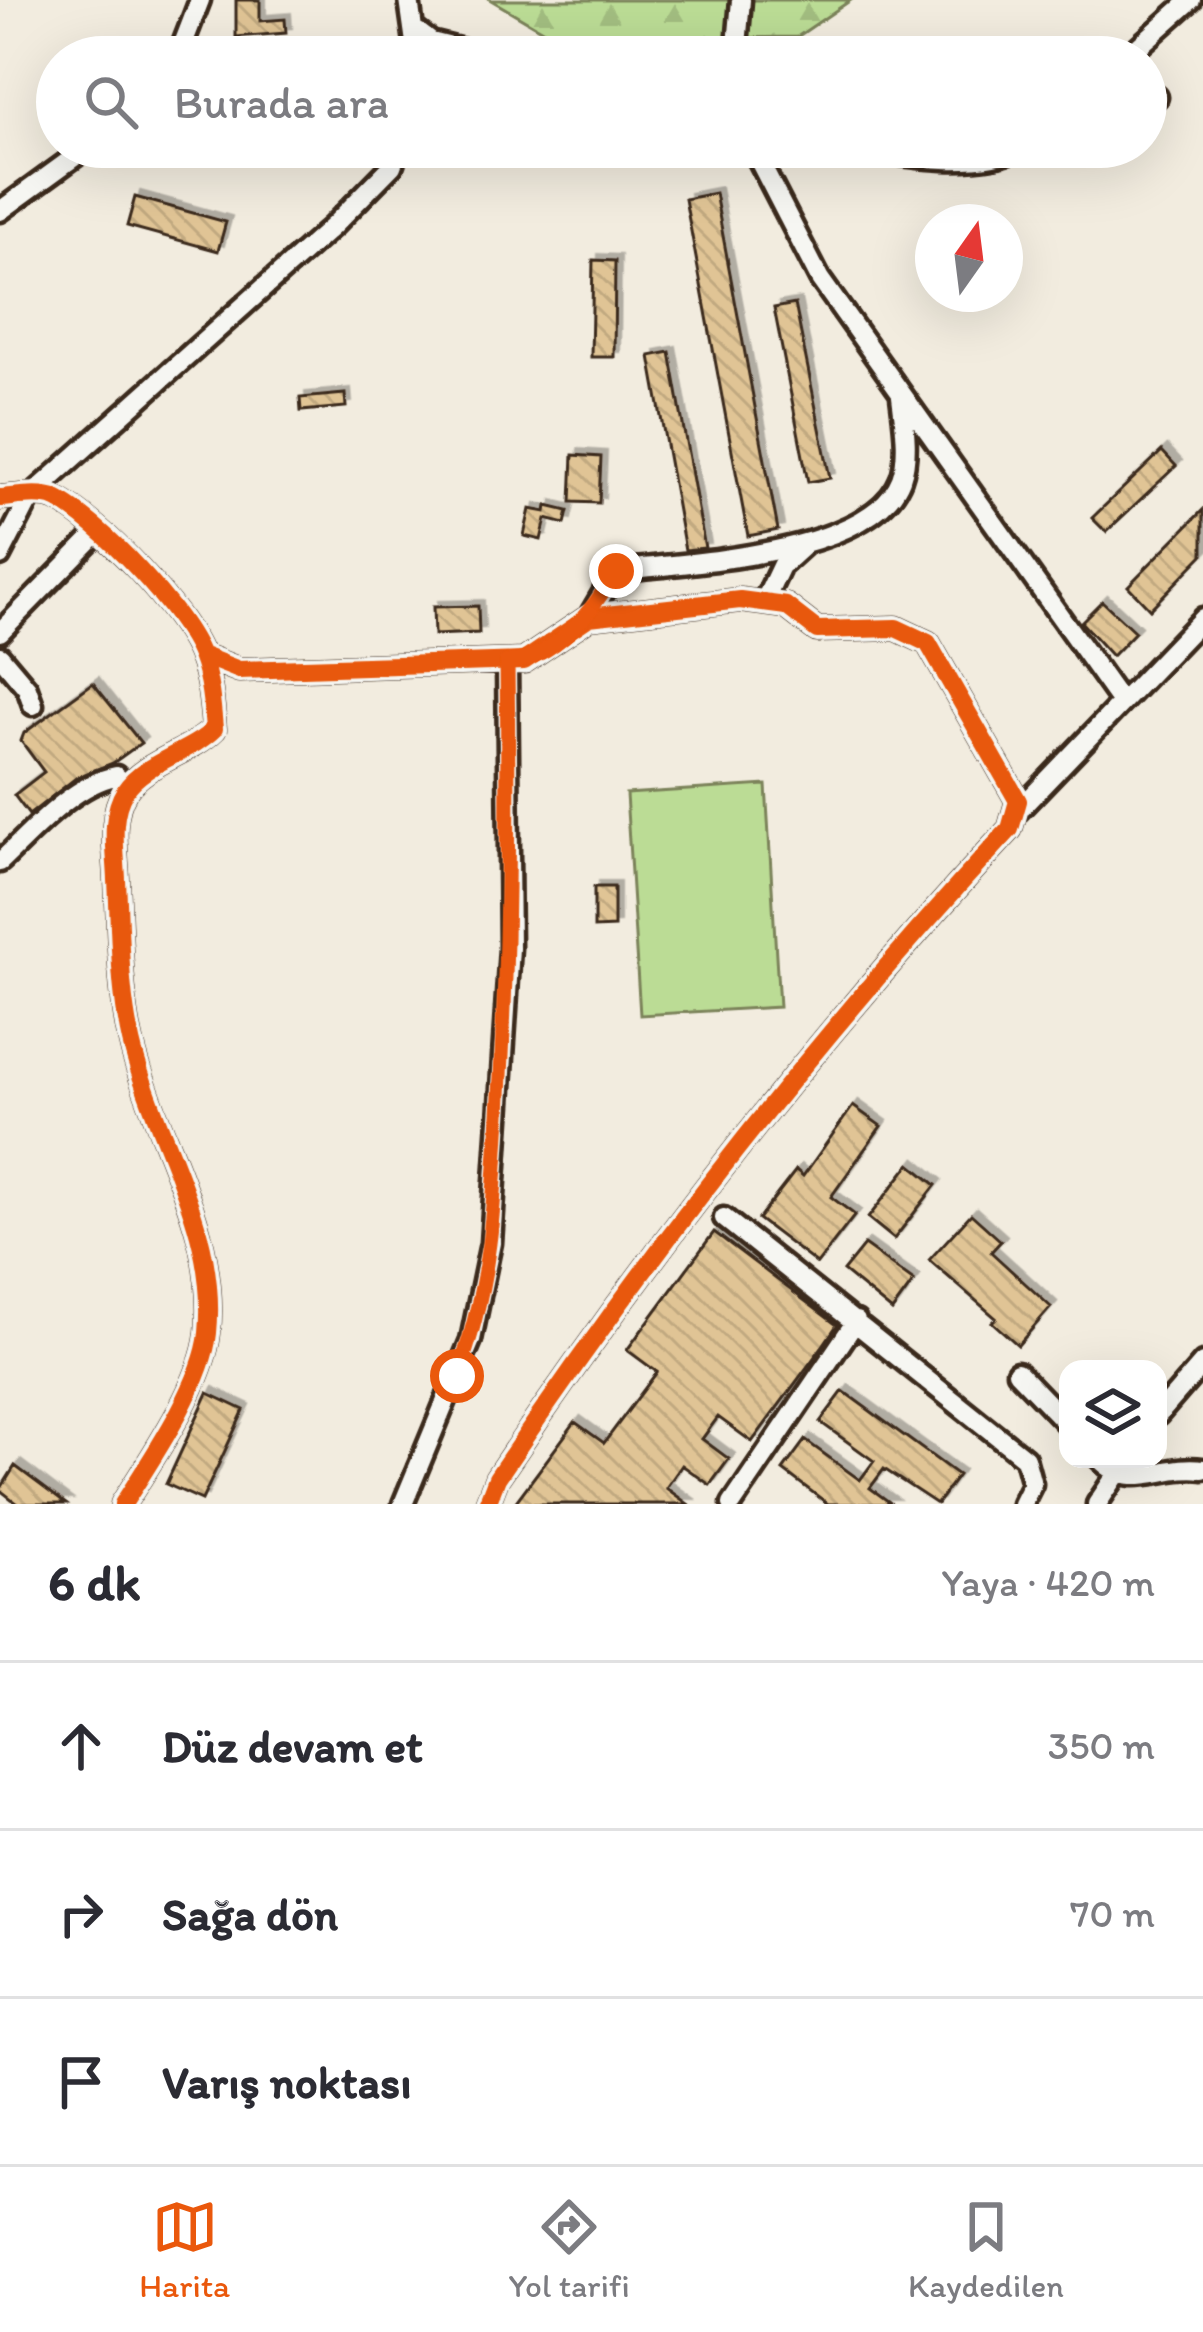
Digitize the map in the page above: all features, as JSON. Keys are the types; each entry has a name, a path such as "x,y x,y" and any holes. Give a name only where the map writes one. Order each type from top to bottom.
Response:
{"street":[{"path":"186,36 200,0"},
{"path":"409,0 418,36"},
{"path":"738,36 741,0"},
{"path":"1150,36 1190,0"},
{"path":"418,32 423,36"},
{"path":"0,211 59,168"},
{"path":"0,556 31,496 348,212 390,168"},
{"path":"763,168 820,279 1121,702"},
{"path":"764,602 781,566 803,546 876,512 901,480 905,441 901,391"},
{"path":"0,498 53,498 98,532 178,616 201,655 214,729 194,749 127,787 116,813 122,976 134,1052 193,1208 207,1266 208,1337 166,1433 123,1504"},
{"path":"0,632 98,532"},
{"path":"201,655 239,670 524,661 589,617 616,571 803,546"},
{"path":"589,617 764,602 786,606 817,629 896,628 928,643 1009,776 1018,811"},
{"path":"487,1504 497,1478 640,1275 870,986 1010,829 1018,811 1203,618"},
{"path":"0,656 27,688 33,705"},
{"path":"403,1504 470,1340 491,1243 510,948 507,662"},
{"path":"0,862 44,821 102,779 116,776 127,787"},
{"path":"724,1218 1025,1458 1032,1484 1022,1504"},
{"path":"733,1504 856,1321"},
{"path":"1167,1405 1203,1363"},
{"path":"1017,1372 1059,1416"},
{"path":"1124,1468 1144,1476 1184,1466 1203,1469"},
{"path":"1096,1504 1120,1468"}],"green space":[{"path":"491,0 851,0 798,36 552,36"},
{"path":"766,785 779,1007 640,1015 626,794"}],"building":[{"path":"236,0 260,0 260,21 285,19 286,33 236,36"},
{"path":"715,193 778,530 748,536 685,199"},
{"path":"135,197 226,222 218,251 127,226"},
{"path":"593,260 615,261 614,357 591,357"},
{"path":"795,304 830,478 808,482 774,308"},
{"path":"670,352 705,548 685,550 650,356"},
{"path":"345,394 346,407 301,411 300,398"},
{"path":"1162,451 1176,466 1106,532 1092,518"},
{"path":"573,455 601,457 599,503 571,502"},
{"path":"547,506 568,511 565,524 546,519 541,540 524,536 530,509 546,512"},
{"path":"1203,510 1203,555 1150,609 1128,586"},
{"path":"1102,601 1135,632 1112,656 1081,622"},
{"path":"478,606 479,633 434,635 433,607"},
{"path":"93,683 141,743 113,763 77,777 29,815 14,795 44,772 21,741 24,733"},
{"path":"594,887 614,887 614,927 594,928"},
{"path":"853,1106 881,1126 831,1197 855,1215 817,1264 758,1219 796,1170 803,1176"},
{"path":"910,1164 936,1185 894,1239 868,1218"},
{"path":"971,1214 1001,1241 991,1252 1051,1307 1018,1345 992,1322 996,1318 929,1260"},
{"path":"714,1232 837,1325 822,1347 752,1442 718,1417 702,1439 729,1459 710,1485 682,1465 666,1488 688,1504 514,1504 575,1422 604,1443 657,1372 627,1350"},
{"path":"864,1245 914,1281 892,1311 843,1271"},
{"path":"843,1391 958,1475 937,1504 884,1469 870,1488 892,1504 828,1504 783,1470 805,1440 860,1480 874,1461 820,1422"},
{"path":"208,1393 244,1410 202,1500 166,1484"},
{"path":"15,1466 66,1504 18,1504 0,1490"}],"cycle path":[{"path":"0,498 36,495 56,499 116,546 192,637 211,701 214,729 133,781 120,801 115,822 121,967 129,1032 196,1224 209,1295 208,1333 197,1375 123,1504"},
{"path":"201,655 239,670 524,661 589,617 740,600 786,606 817,630 896,628 928,643 1018,801 1010,829 873,983 678,1225 497,1478 487,1504"}],"route":[{"path":"457,1376 485,1282 498,1178 510,948 507,662 524,661 589,617 616,571"}]}
